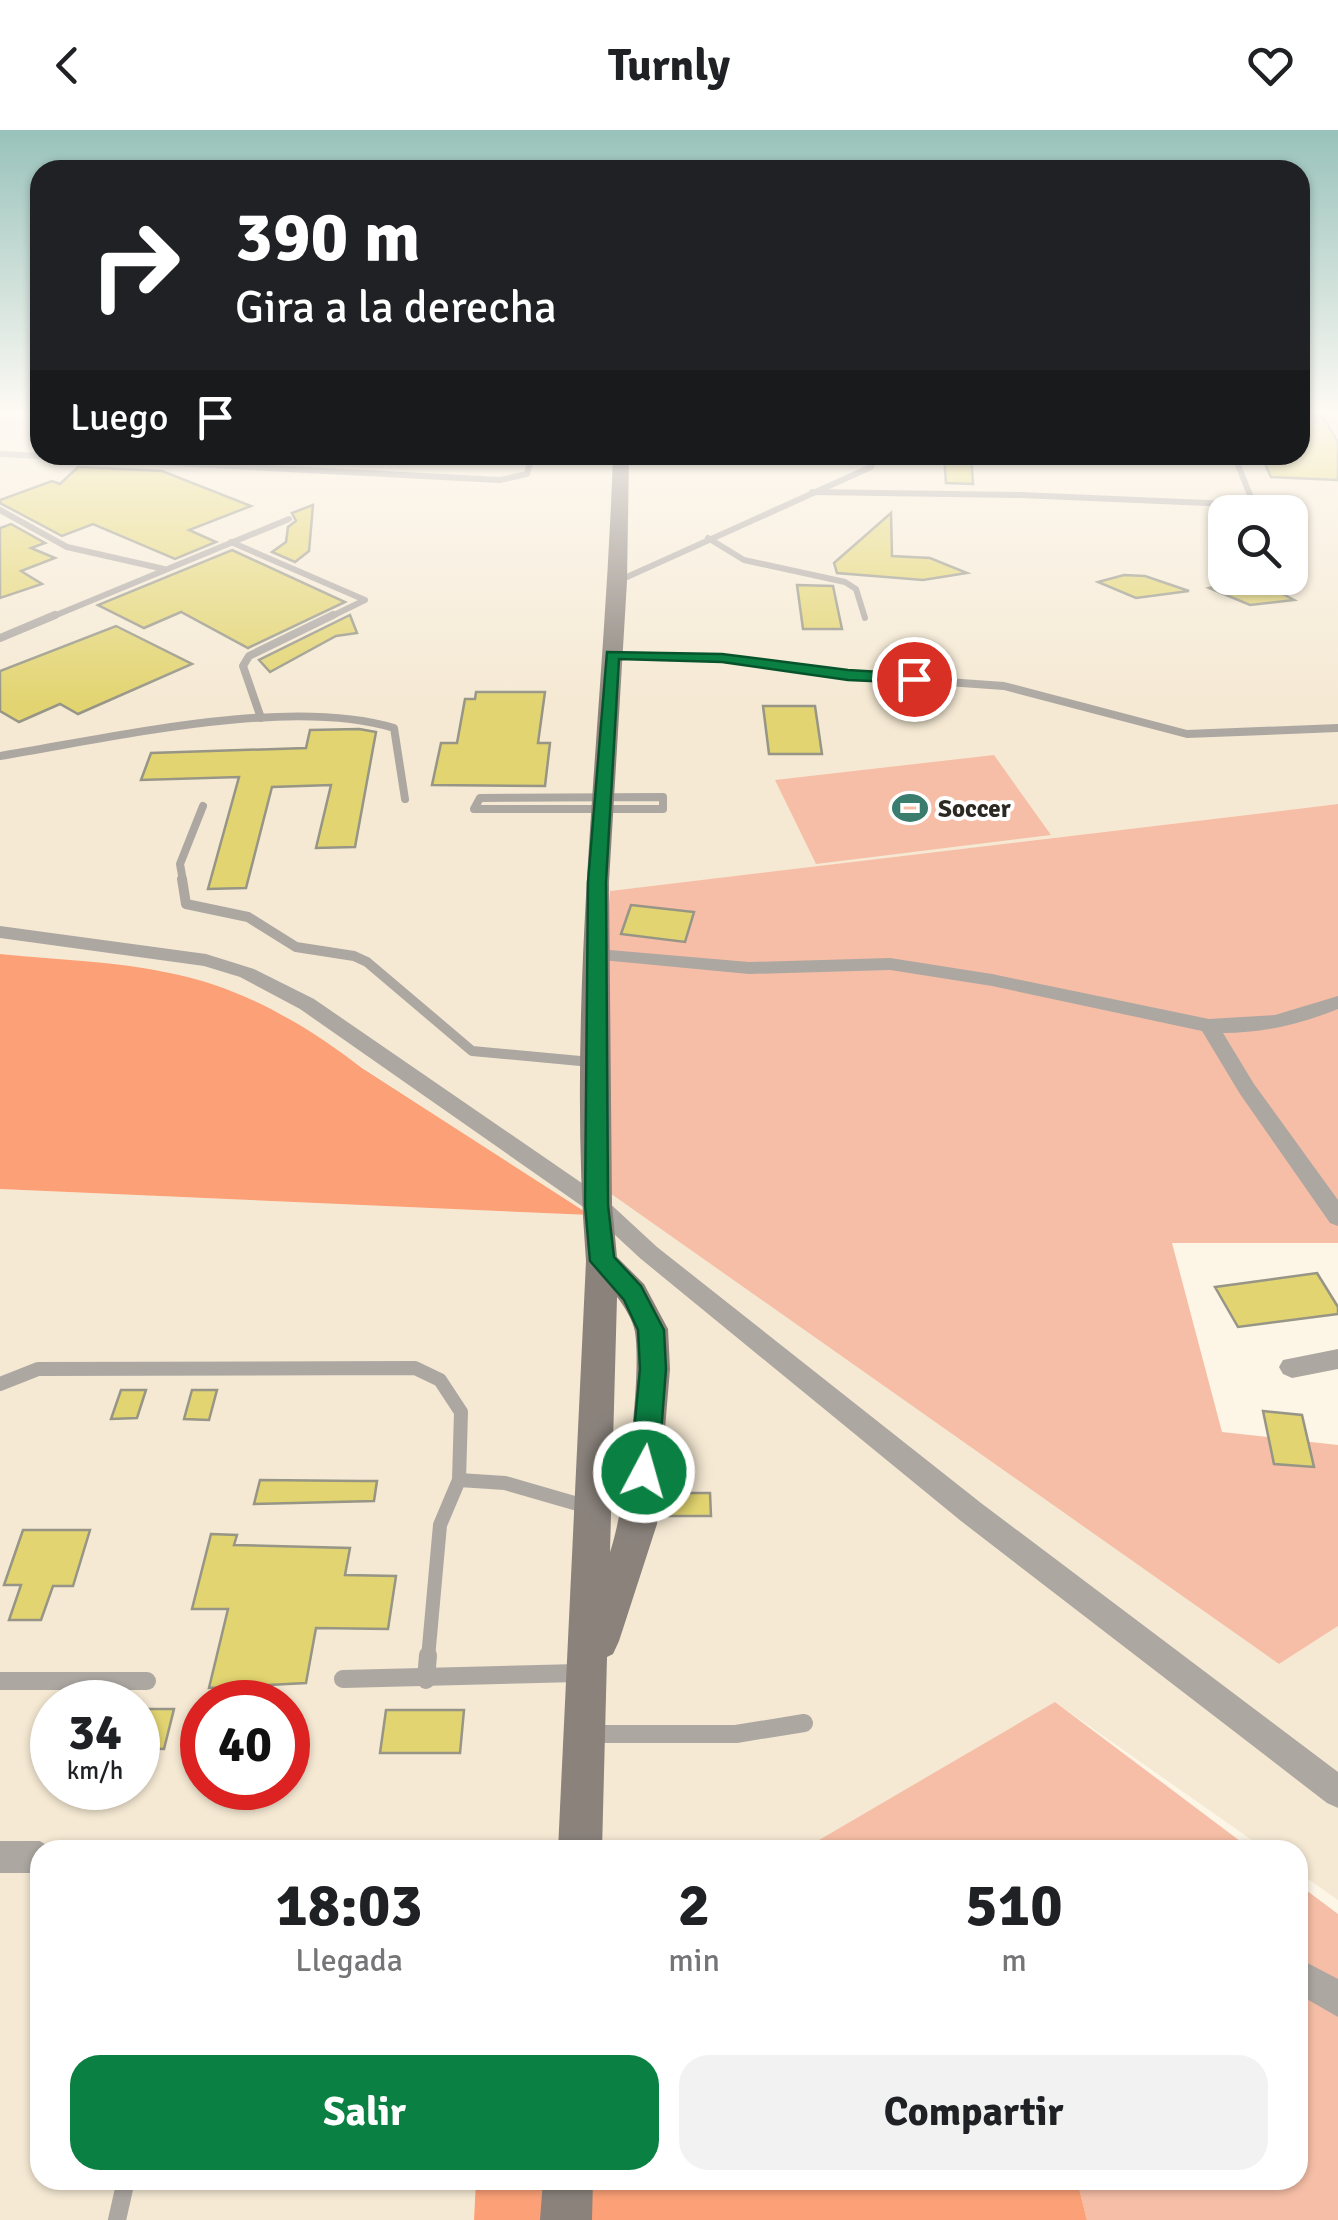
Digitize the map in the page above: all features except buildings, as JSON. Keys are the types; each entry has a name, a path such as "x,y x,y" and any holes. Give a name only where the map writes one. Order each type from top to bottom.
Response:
{"street":[{"path":"581,1840 602,1261 596,1205 601,803 620,510"},
{"path":"0,932 161,952 246,973 307,1004 596,1205 664,1265 970,1512 1338,1792"},
{"path":"598,956 749,968 890,964 992,980 1208,1026 1270,1025 1338,1002"},
{"path":"1208,1026 1238,1077 1338,1217"},
{"path":"589,1672 638,1524 653,1369 651,1330 633,1293 602,1261"},
{"path":"1292,1367 1338,1359"},
{"path":"0,1857 30,1858"},
{"path":"1308,1981 1338,1999"},
{"path":"566,2220 568,2190"}],"lane":[{"path":"0,510 66,547 164,569"},
{"path":"618,581 772,510"},
{"path":"0,638 289,519"},
{"path":"708,538 756,563 845,582 856,590 865,618"},
{"path":"231,542 365,600 250,656 243,666 261,718"},
{"path":"612,655 722,658 848,675 1004,686 1187,734 1338,728"},
{"path":"0,756 261,718 357,718 394,728 405,798"},
{"path":"526,803 474,809 477,799 663,809 663,797 601,803"},
{"path":"203,806 180,864 186,904 248,918 296,947 354,956 367,962 472,1051 598,1062"},
{"path":"0,1384 38,1369 415,1368 440,1380 457,1401 460,1412 459,1480 440,1525 426,1680"},
{"path":"459,1480 505,1483 592,1508"},
{"path":"342,1679 426,1680 589,1672"},
{"path":"0,1681 30,1681"},
{"path":"586,1734 736,1734 804,1723"},
{"path":"118,2220 124,2190"}],"shaded area":[{"path":"0,510 1208,510 1208,595 1308,595 1308,510 1338,510 1338,804 595,893 1279,1664 1338,1626 1338,1900 1308,1879 1308,1840 1252,1840 1055,1702 880,1840 30,1840 30,2190 476,2190 474,2220 0,2220 0,1189 587,1215 280,1013 168,972 0,954"},
{"name":"Soccer","path":"994,755 1051,835 816,864 775,780"},
{"path":"1338,804 1338,1243 1172,1243 1222,1432 1338,1445 1338,1626 1279,1664 590,1179 610,891"},
{"path":"0,954 149,969 196,979 247,998 318,1037 590,1215 0,1189"},
{"path":"1055,1702 1239,1840 819,1840"},
{"path":"1308,1892 1338,1914 1338,2220 1087,2220 1080,2190 1308,2190"},
{"path":"476,2190 1080,2190 1087,2220 474,2220"}],"place":[{"name":"Soccer","path":"910,808"}],"route":[{"path":"644,1472 653,1369 651,1330 633,1293 602,1261 596,1205 597,882 612,655 722,658 848,675 914,679"}]}
